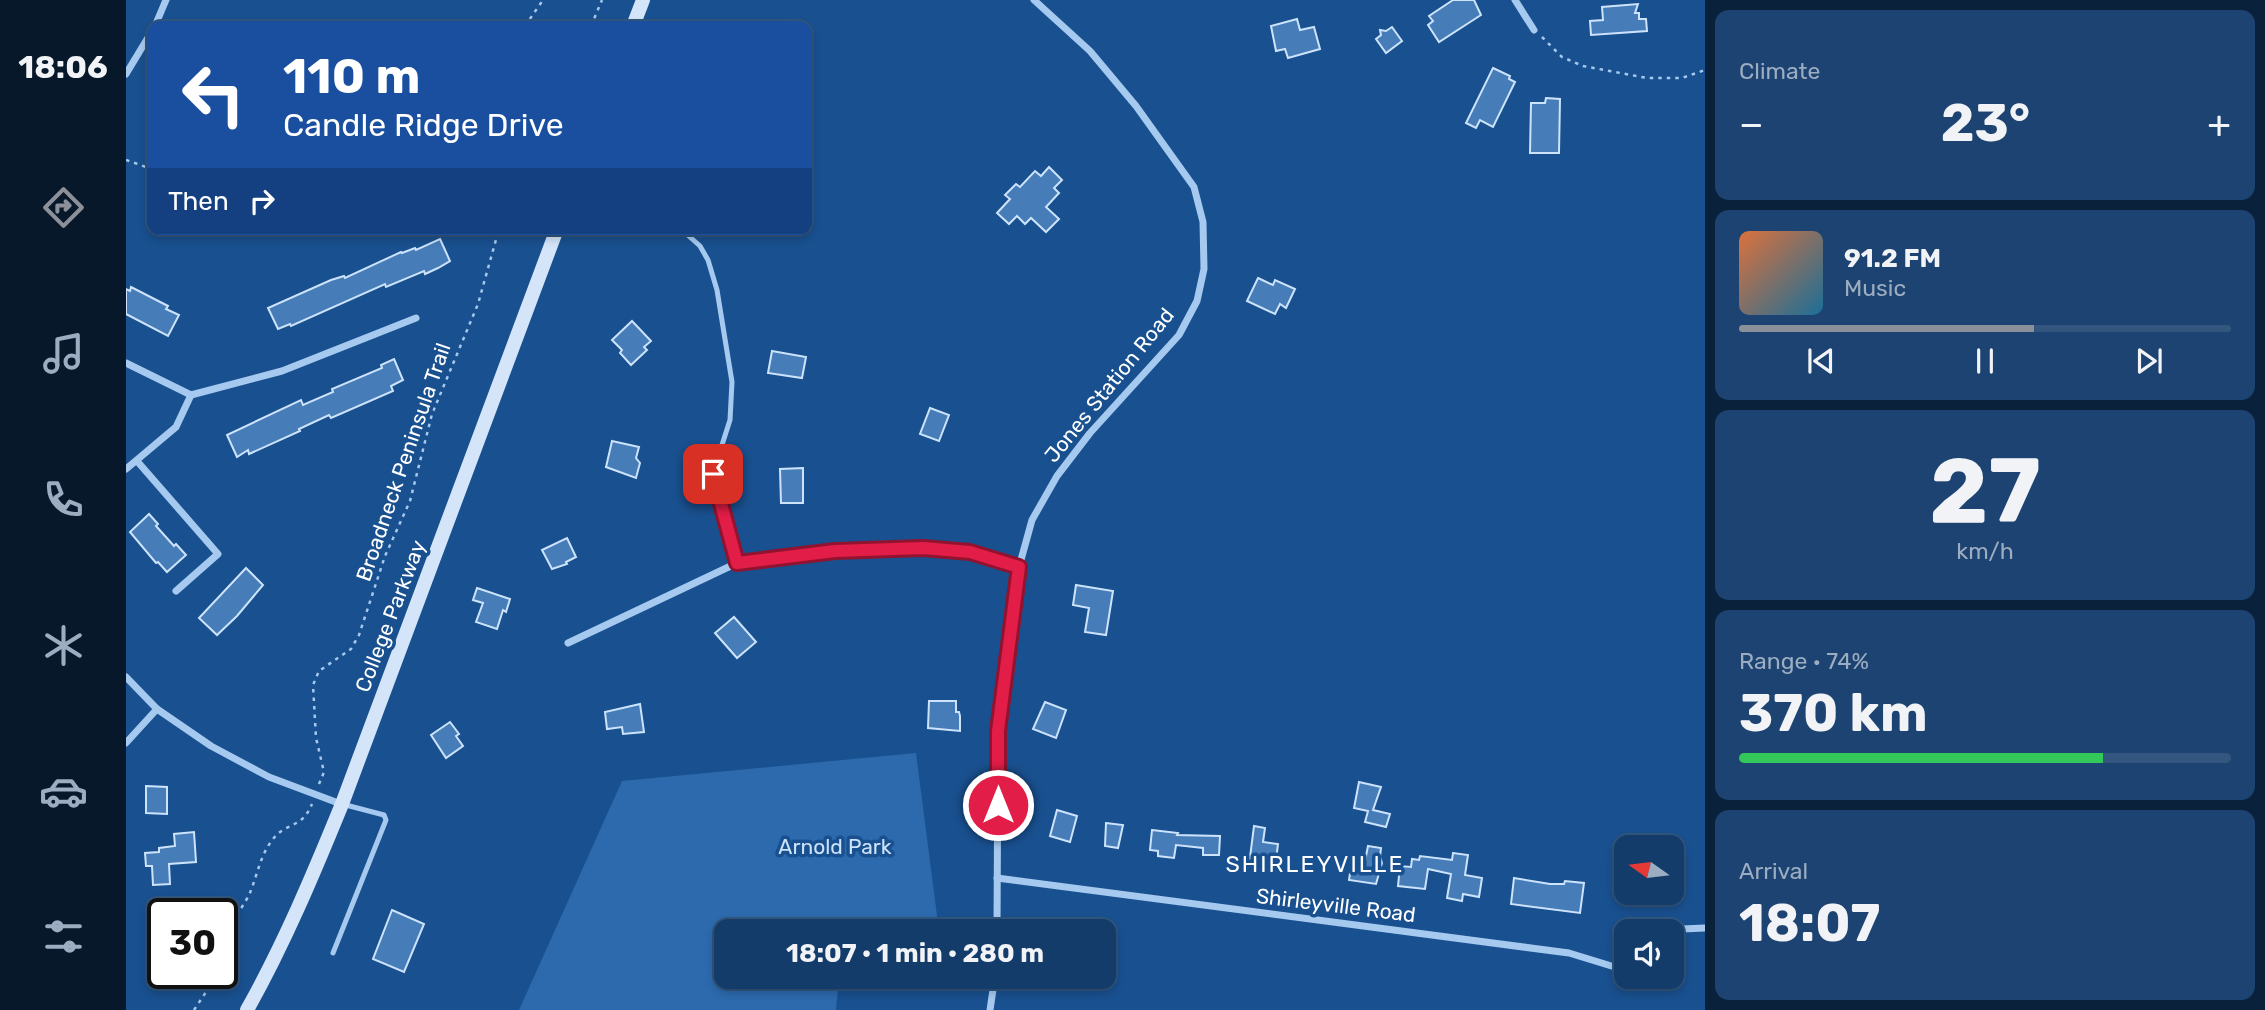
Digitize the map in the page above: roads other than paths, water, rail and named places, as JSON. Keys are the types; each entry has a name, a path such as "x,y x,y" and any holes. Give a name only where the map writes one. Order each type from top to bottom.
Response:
{"main road":[{"path":"635,21 643,0"},
{"name":"College Parkway","path":"247,1010 308,887 342,804 555,235"}],"street":[{"path":"157,21 166,0"},
{"name":"Jones Station Road","path":"997,919 998,731 1019,567 1032,520 1057,476 1090,433 1179,335 1197,301 1204,269 1203,222 1194,187 1136,106 1090,51 1034,0"},
{"path":"1515,0 1534,30"},
{"path":"126,74 147,39"},
{"path":"126,363 191,395 282,371 416,318"},
{"path":"126,468 176,427 191,395"},
{"path":"137,461 218,554 176,591"},
{"path":"713,474 737,563"},
{"path":"568,643 737,563 835,551 923,548 970,552 1019,567"},
{"path":"126,677 157,709 211,746 269,777 342,804"},
{"path":"126,743 157,709"},
{"name":"Shirleyville Road","path":"997,878 1569,953 1614,967"},
{"path":"1684,929 1705,928"},
{"path":"990,1010 993,989"}],"lane":[{"path":"688,235 700,246 708,260 718,290 732,382 730,420 713,474"},
{"path":"333,953 386,820 384,815 342,804"}],"district":[{"name":"SHIRLEYVILLE","path":"1315,864"}],"park label":[{"name":"Arnold Park","path":"835,846"}]}
